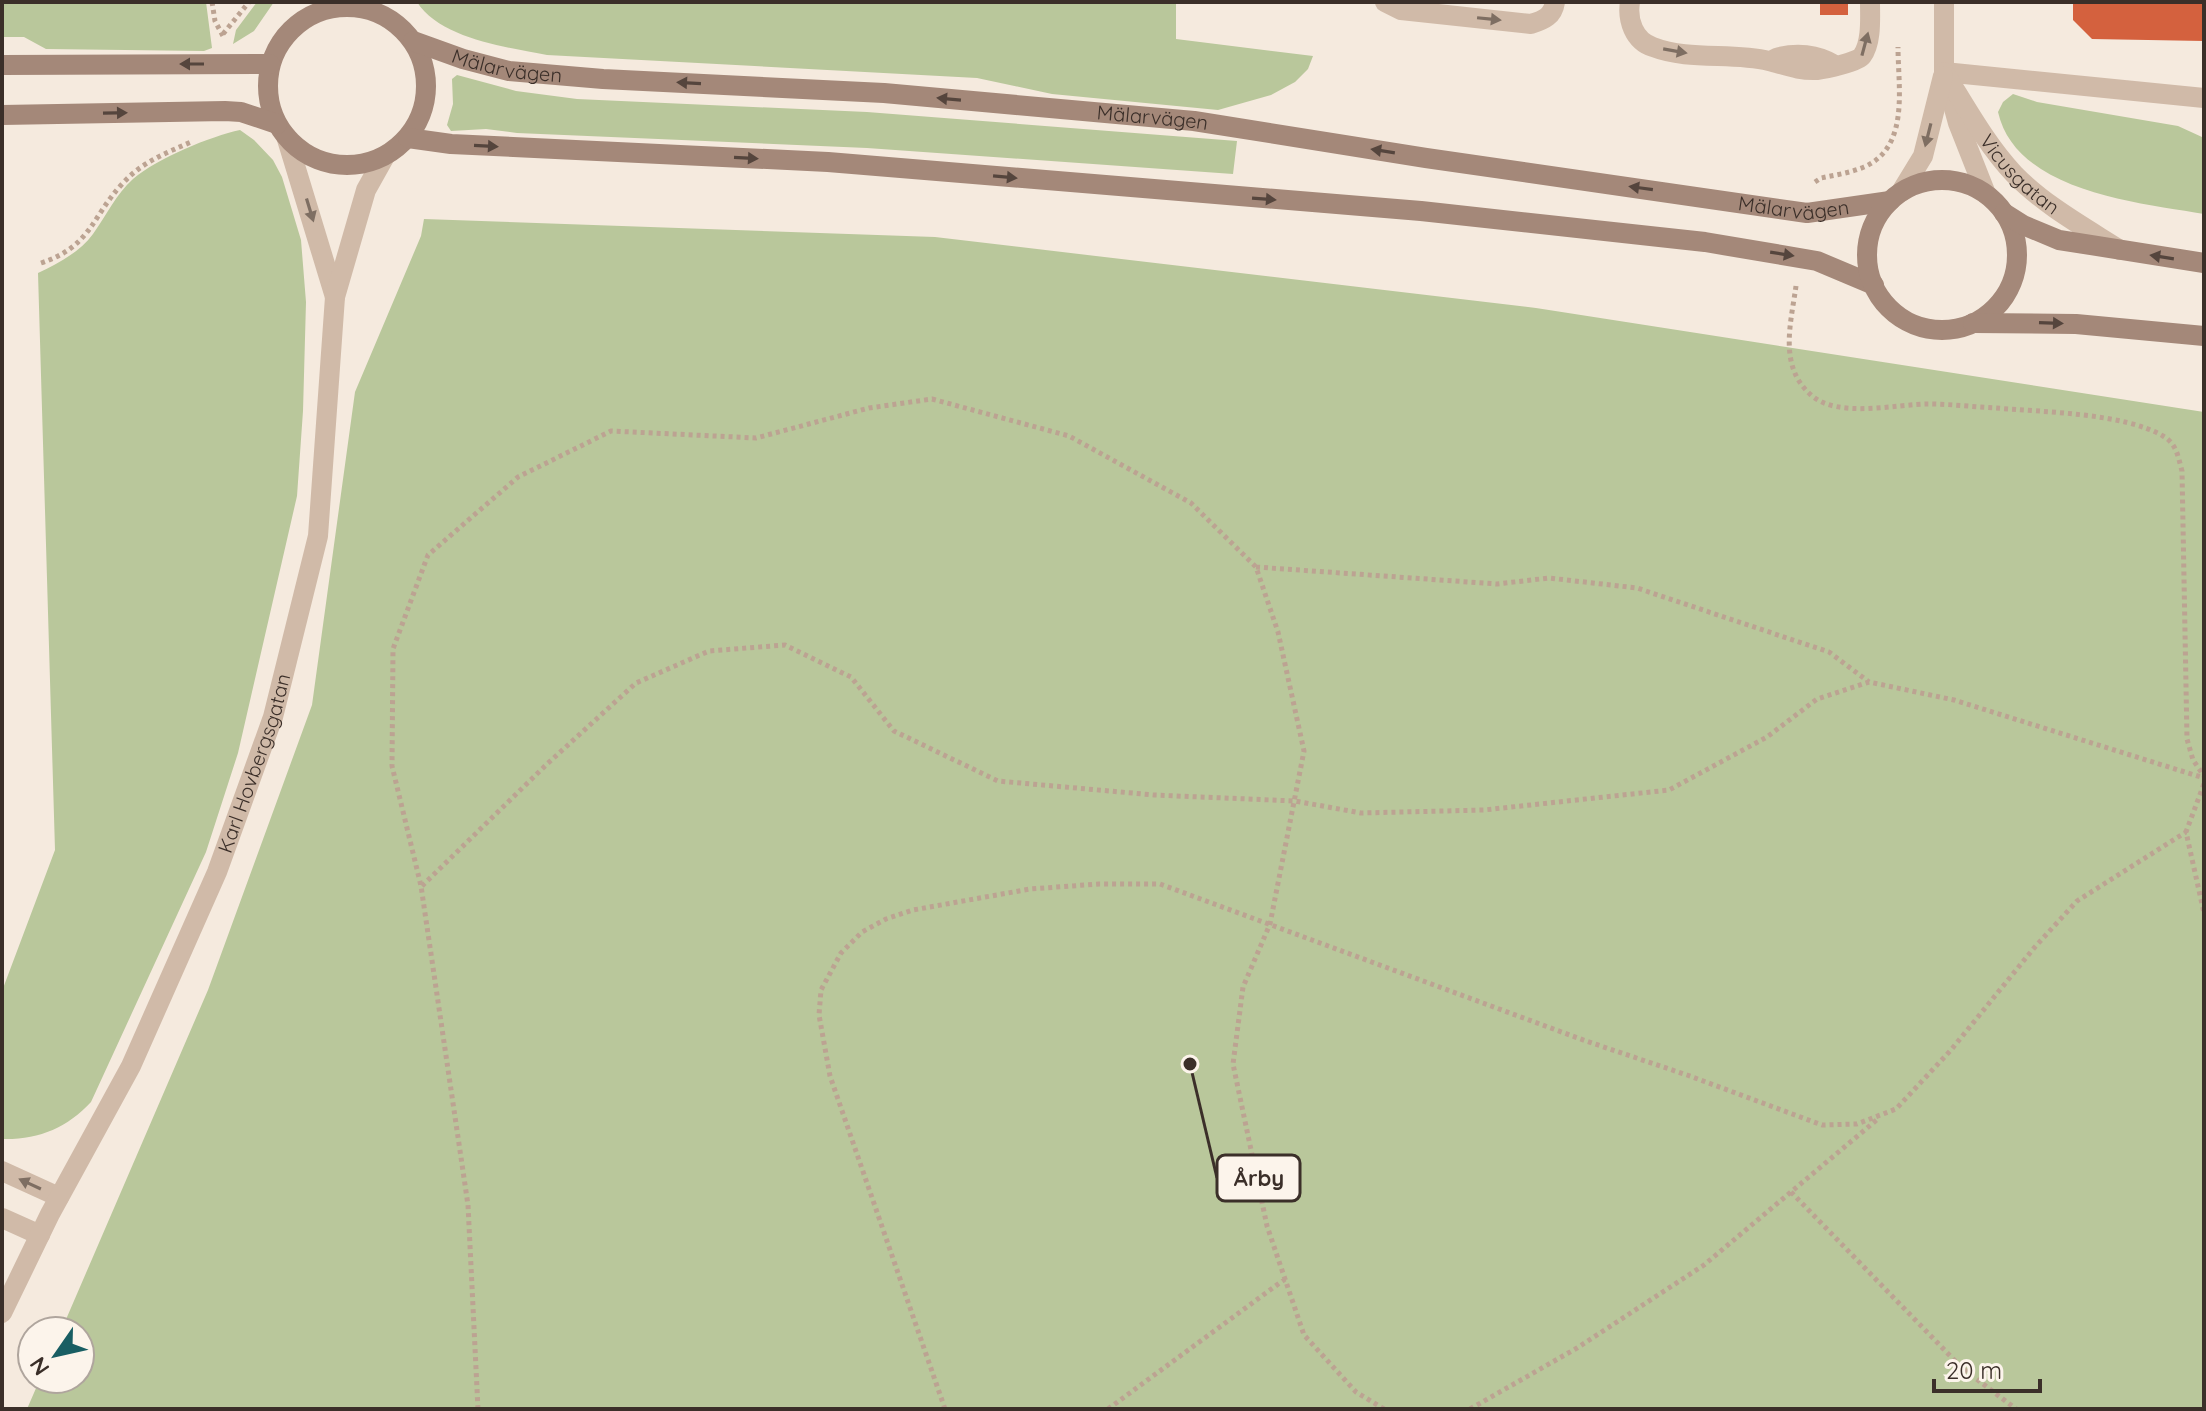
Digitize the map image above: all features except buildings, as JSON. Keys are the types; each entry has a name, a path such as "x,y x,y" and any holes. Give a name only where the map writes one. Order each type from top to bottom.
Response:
{"main road":[{"path":"392,2 425,68 427,81 423,111 408,138 385,156 358,165 342,166 324,163 296,147 281,130 269,101 270,64 282,39 301,12 313,15 344,7 375,12 407,35"},
{"name":"Mälarvägen","path":"407,35 463,59 509,71 603,79 884,93 1194,121 1807,213 1896,197"},
{"path":"2,65 270,64"},
{"path":"2,115 225,111 241,112 281,130"},
{"path":"408,138 451,144 828,162 1421,211 1705,242 1800,257 1844,271 1874,285"},
{"path":"1973,323 1984,317 2003,298 2014,275 2017,249 2011,224 1986,194 1975,187 1950,180 1924,182 1896,197 1875,222 1868,247 1874,285 1888,306 1910,322 1921,327 1948,329 1973,323 2076,324 2204,336"},
{"path":"2004,213 2059,240 2204,263"}],"street":[{"path":"1385,2 1401,10 1531,24 1544,20 1554,10 1555,2"},
{"path":"1630,2 1628,13 1633,29 1651,47 1819,70 1861,59 1867,47 1870,2"},
{"name":"Vicusgatan","path":"1896,197 1923,156 1944,72 1944,2"},
{"path":"1944,72 2204,98"},
{"name":"Vicusgatan","path":"1944,72 1958,123 1986,194"},
{"name":"Vicusgatan","path":"1944,72 1994,151 2016,176 2051,205 2120,250"},
{"name":"Karl Hovbergsgatan","path":"281,130 335,297"},
{"name":"Karl Hovbergsgatan","path":"2,1313 59,1197 131,1066 217,872 273,717 318,536 335,297 366,190 385,156"},
{"path":"2,1171 59,1197"},
{"path":"2,1218 40,1235"}],"path":[{"path":"212,2 215,21 223,34 249,2"},
{"path":"1807,213 1816,182 1867,166 1891,146 1897,119 1898,46"},
{"path":"41,263 67,252 82,240 123,182 142,165 200,138"},
{"path":"1800,257 1789,340 1790,359 1797,378 1819,400 1854,408 1930,404 2122,421 2164,436 2175,447 2182,471 2187,739 2193,760 2204,777"},
{"path":"478,1409 468,1205 421,886 392,766 393,649 428,555 518,477 611,431 756,438 869,408 932,399 1069,436 1191,503 1256,567 1278,632 1304,751 1270,924 1243,987 1233,1064 1267,1226 1304,1335 1356,1392 1384,1409"},
{"path":"1256,567 1497,584 1549,578 1637,588 1829,652 1869,682 1954,700 2204,777"},
{"path":"421,886 636,683 709,651 785,645 851,677 894,731 998,781 1154,795 1295,801 1361,813 1484,810 1669,790 1767,737 1817,699 1869,682"},
{"path":"2204,784 2186,832 2204,913"},
{"path":"945,1409 830,1076 819,1015 821,990 841,953 862,932 886,919 913,910 1030,889 1160,884 1822,1125 1857,1124 1896,1109 1951,1050 2034,948 2077,901 2186,832"},
{"path":"1470,1409 1577,1348 1704,1265 1884,1114"},
{"path":"1791,1192 1962,1368 2016,1409"},
{"path":"1108,1409 1285,1279"}],"green space":[{"path":"2,2 206,2 212,48 204,51 46,49 24,37 2,37"},
{"path":"257,2 274,2 254,31 233,44 236,30"},
{"path":"417,2 1176,2 1176,39 1313,56 1308,69 1295,82 1271,95 1218,110 1052,94 977,78 547,55 458,33 428,15"},
{"path":"457,75 516,91 577,99 867,112 1237,141 1233,174 867,148 517,133 486,129 451,131 447,125 453,104 452,79"},
{"path":"2013,94 2037,102 2178,126 2202,137 2204,214 2115,198 2054,177 2029,160 2009,139 1998,112 2003,102"},
{"path":"240,130 273,160 282,177 301,240 306,302 297,496 238,753 206,852 91,1102 72,1119 51,1131 2,1139 2,991 55,850 38,273 82,246 121,191 143,171 184,149"},
{"path":"424,219 935,237 1536,308 2204,412 2204,1409 27,1409 33,1395 96,1395 96,1315 68,1315 208,990 312,705 355,392 421,236"}],"place":[{"name":"Årby","path":"1190,1064"}]}
